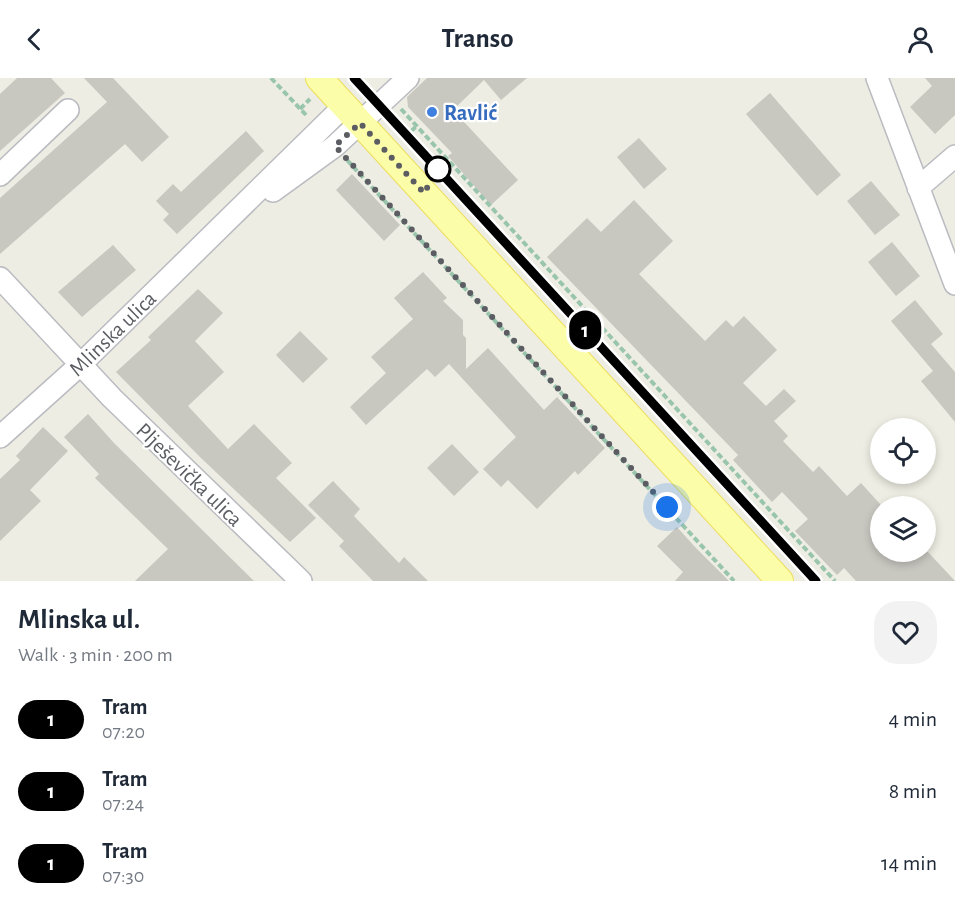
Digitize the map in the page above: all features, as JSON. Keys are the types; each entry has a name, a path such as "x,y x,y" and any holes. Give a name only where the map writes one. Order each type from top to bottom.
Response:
{"main road":[{"path":"319,78 780,581"}],"street":[{"name":"Mlinska ulica","path":"0,437 80,365 320,130 389,96 408,78"},
{"path":"878,78 955,284"},
{"path":"0,175 68,110"},
{"name":"Mlinska ulica","path":"223,227 335,146 352,115"},
{"path":"918,188 955,156"},
{"name":"Plješevička ulica","path":"0,278 80,365 300,581"}],"path":[{"path":"271,78 320,130"},
{"path":"389,96 836,581"},
{"path":"335,146 734,581"}],"building":[{"path":"17,78 51,78 65,93 0,151 0,94"},
{"path":"84,78 113,78 169,137 142,162 125,144 0,254 0,198 107,102"},
{"path":"427,78 527,78 501,100 484,80 453,110 518,180 491,205 448,156 452,153 408,107 407,97"},
{"path":"925,78 955,78 955,115 935,134 910,107 932,86"},
{"path":"770,93 841,175 817,196 746,114"},
{"path":"246,131 264,151 177,234 163,220 169,214 156,201 173,184 181,192"},
{"path":"639,138 667,169 644,189 617,157"},
{"path":"352,174 400,225 384,241 336,190"},
{"path":"871,181 900,215 875,235 847,201"},
{"path":"634,200 673,241 639,274 705,341 726,320 733,327 744,316 777,350 743,383 766,406 784,389 796,401 774,421 788,436 783,441 813,472 819,466 847,496 861,483 873,496 870,496 870,562 936,561 955,581 856,581 844,568 837,575 795,531 808,519 782,492 772,502 733,460 738,455 547,257 587,218 601,232"},
{"path":"892,242 920,276 896,296 868,262"},
{"path":"113,245 136,270 82,317 58,292"},
{"path":"423,272 447,298 443,301 463,320 463,335 466,338 466,369 488,348 544,410 557,397 605,448 578,475 575,471 537,509 508,480 501,487 483,469 516,437 449,364 435,377 427,369 366,425 350,407 386,373 371,357 413,319 394,298"},
{"path":"198,289 223,313 195,341 224,372 188,406 228,449 254,424 292,463 276,478 316,518 290,542 200,457 116,372 151,340 148,337"},
{"path":"915,300 943,334 931,344 955,372 955,422 921,381 933,371 891,321"},
{"path":"300,331 328,359 303,383 276,355"},
{"path":"88,414 114,443 254,581 135,581 168,549 95,478 99,474 64,437"},
{"path":"43,427 68,451 30,490 41,501 0,541 0,479 20,460 16,456"},
{"path":"452,444 479,472 454,496 427,468"},
{"path":"333,481 360,509 354,516 399,563 404,557 428,581 373,581 339,546 344,541 308,505"},
{"path":"677,527 729,581 675,581 683,572 657,546"}],"tram line":[{"name":"1","path":"354,78 816,581"}],"place":[{"name":"Ravlić","path":"432,112"}],"route":[{"path":"438,169 424,193 360,123 335,146 667,507"}]}
